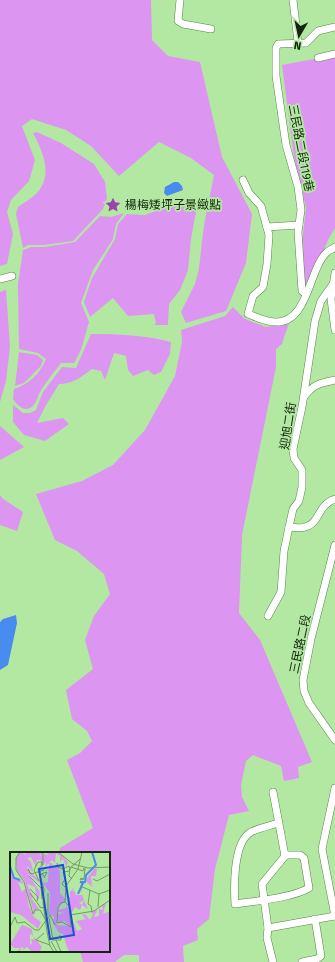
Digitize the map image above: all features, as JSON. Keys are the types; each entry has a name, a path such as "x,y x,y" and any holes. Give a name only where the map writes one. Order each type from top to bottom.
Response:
{"street":[{"path":"180,0 178,21 183,24 211,29"},
{"path":"293,0 298,42"},
{"name":"三民路二段119巷","path":"306,294 302,291 298,232 301,210 298,187 286,145 276,76 276,48 278,44 298,42 301,44 306,43 318,31 335,27"},
{"path":"318,58 335,54"},
{"path":"243,180 249,193 261,206 269,235 269,248 263,287 253,296 248,314 276,322 292,317 298,311 326,253 335,247"},
{"path":"267,227 299,225"},
{"path":"335,273 331,299 335,330"},
{"path":"0,279 12,276"},
{"name":"迎旭二街","path":"268,616 281,592 284,551 293,509 299,501 302,487 302,470 294,458 293,449 303,398 315,321 321,300 333,284"},
{"path":"303,398 310,388 320,383 335,380"},
{"path":"289,527 305,528 313,523 323,506 328,502 335,500"},
{"name":"三民路二段","path":"335,545 311,639 303,680 304,691 309,703 335,740"},
{"path":"268,928 335,916 322,849 335,788"},
{"path":"273,792 285,855"},
{"path":"278,823 250,832 242,842 234,880 235,904 277,898 304,891 309,888 304,858 300,855 285,855"},
{"path":"273,962 267,938 268,928 262,884 285,855"},
{"path":"302,962 318,959 321,956 315,919"}],"shaded area":[{"path":"0,0 151,0 152,40 168,56 200,62 222,157 252,214 246,263 226,311 186,323 181,312 195,284 199,268 204,225 214,175 191,158 159,142 119,176 91,146 66,130 32,119 22,126 35,160 29,181 11,200 7,212 13,234 7,264 0,266"},
{"path":"335,55 335,228 304,291 302,243 306,208 294,157 282,65"},
{"path":"37,132 61,143 94,164 105,182 107,198 103,209 73,241 44,245 28,245 23,248 16,214 18,207 36,194 45,180 46,172 43,156 33,133"},
{"path":"191,199 198,201 191,239 188,270 180,290 169,304 168,325 154,325 156,323 154,314 128,316 113,298 90,317 84,302 92,278 115,239 118,224 127,214 145,215"},
{"path":"124,213 116,224 113,239 93,270 81,303 89,322 81,350 74,363 61,363 42,388 36,402 32,406 27,409 21,407 13,399 14,389 33,378 41,369 46,359 38,353 19,349 18,284 23,250 32,247 45,247 75,242 100,216 111,217"},
{"path":"6,290 10,347 6,381 0,402 0,292"},
{"path":"233,307 245,319 266,327 289,324 282,344 276,349 276,367 242,535 239,613 260,640 312,762 298,767 299,778 284,781 281,766 253,755 246,761 241,785 242,797 249,811 229,815 215,869 209,919 197,929 198,940 183,946 184,962 139,962 139,955 124,955 115,962 83,962 80,952 110,952 110,852 59,852 60,848 93,828 67,760 80,753 92,741 87,731 72,719 66,690 93,669 85,640 94,616 110,594 104,574 77,551 55,540 36,494 82,481 113,465 145,430 175,376 182,342 181,330 225,316"},
{"path":"91,334 142,336 171,342 170,354 161,372 154,375 148,370 133,376 128,370 126,356 114,353 105,380 101,371 92,369 73,381 59,384 37,423 63,418 69,424 45,441 24,435 13,422 13,405 23,413 30,413 36,410 43,392 62,367 76,368"},
{"path":"19,352 37,355 43,360 41,366 24,383 15,386"},
{"path":"0,426 24,447 0,460"},
{"path":"0,495 3,499 23,512 17,531 0,525"}],"water":[{"path":"174,182 178,182 182,186 183,190 167,196 164,193 165,187"},
{"path":"16,615 17,623 8,665 0,670 0,622 3,619"}],"place":[{"name":"楊梅矮坪子景緻點","path":"113,205"}]}
